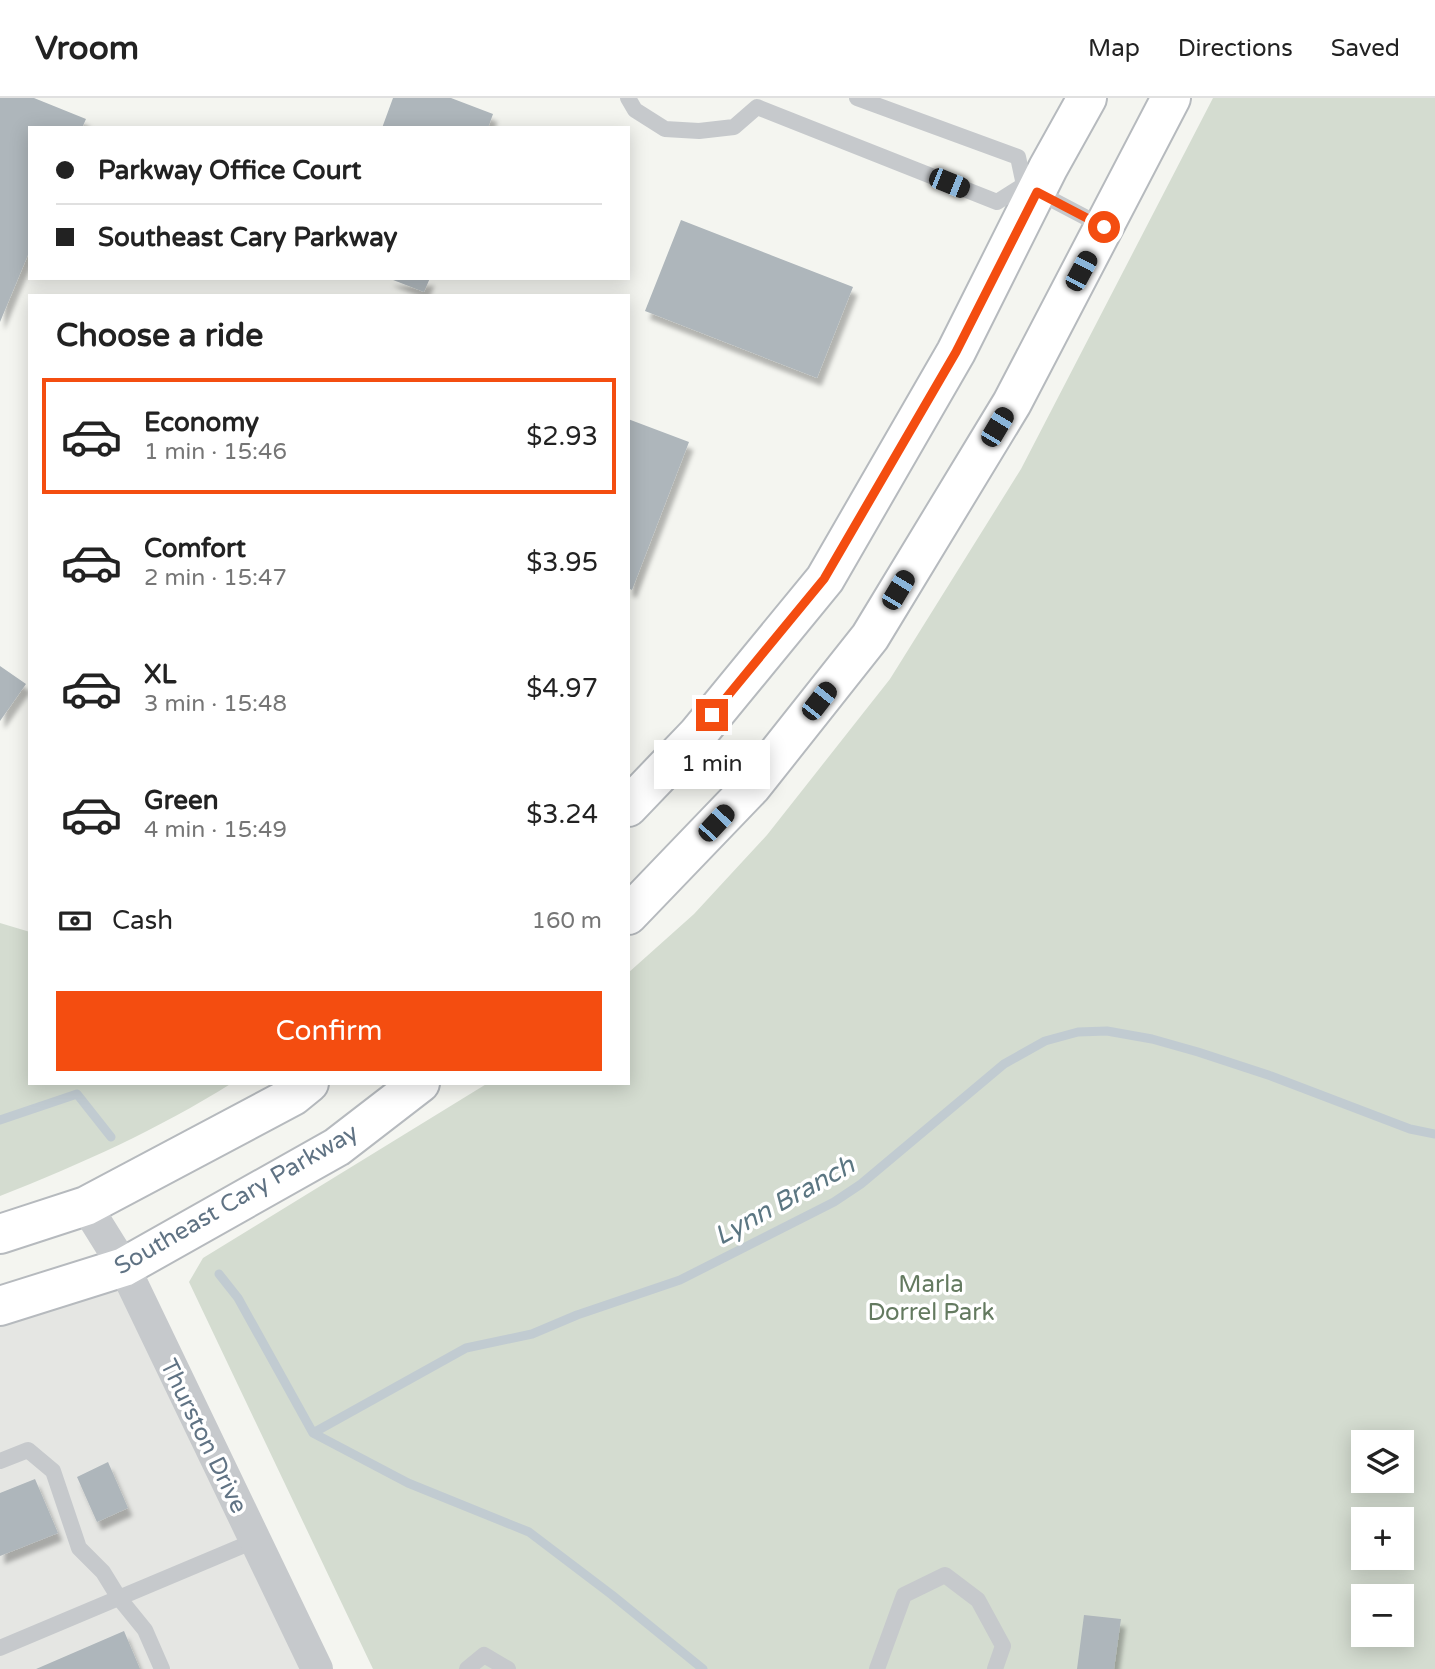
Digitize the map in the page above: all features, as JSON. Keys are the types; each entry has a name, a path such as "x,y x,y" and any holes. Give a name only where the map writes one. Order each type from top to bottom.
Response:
{"main road":[{"path":"630,805 696,735 824,579 956,352 1030,189 1087,98"},
{"path":"630,913 752,786 870,637 1012,403 1171,98"},
{"path":"0,1234 86,1206 293,1096 307,1085"},
{"name":"Southeast Cary Parkway","path":"0,1306 124,1268 337,1147 417,1085"}],"street":[{"name":"Thurston Drive","path":"86,1206 124,1268 317,1669"}],"lane":[{"path":"628,98 635,110 665,129 699,131 734,127 757,107 997,202 1030,189"},
{"path":"857,98 1018,157 1030,189 1104,227"},
{"path":"0,1461 28,1450 53,1471 79,1548 103,1572 145,1630 162,1669"},
{"path":"0,1648 254,1541"},
{"path":"877,1669 904,1595 945,1575 978,1600 1003,1646 995,1669"},
{"path":"467,1669 484,1655 508,1669"}],"shaded area":[{"path":"124,1267 317,1669 0,1669 0,1306"}],"green space":[{"name":"Marla Dorrel Park","path":"1213,98 1435,98 1435,1669 373,1669 189,1282 203,1258 485,1085 630,1085 630,971 694,914 767,835 890,679 1021,469"},
{"path":"0,923 28,931 28,1085 229,1085 176,1116 118,1145 0,1196"}],"building":[{"path":"0,98 34,98 86,119 83,126 28,126 28,255 0,322"},
{"path":"393,98 451,98 493,114 489,126 383,126"},
{"path":"681,220 853,287 817,378 645,311"},
{"path":"393,280 429,280 424,292"},
{"path":"630,420 689,442 632,590 630,589"},
{"path":"0,666 26,684 0,721"},
{"path":"108,1462 128,1508 97,1522 77,1477"},
{"path":"35,1479 58,1533 0,1556 0,1493"},
{"path":"1084,1615 1121,1619 1114,1669 1077,1669"},
{"path":"124,1631 140,1669 36,1669"}],"waterway":[{"name":"Lynn Branch","path":"313,1433 466,1348 532,1334 577,1315 680,1280 834,1202 861,1184 1004,1064 1045,1041 1078,1032 1107,1031 1152,1039 1198,1052 1271,1076 1410,1129 1435,1134"},
{"name":"Lynn Branch","path":"0,1120 77,1094 111,1137"},
{"name":"Lynn Branch","path":"219,1274 238,1298 313,1433"},
{"path":"313,1433 408,1483 529,1532 703,1669"}],"route":[{"path":"712,715 824,579 956,352 1037,192 1104,227"}]}
